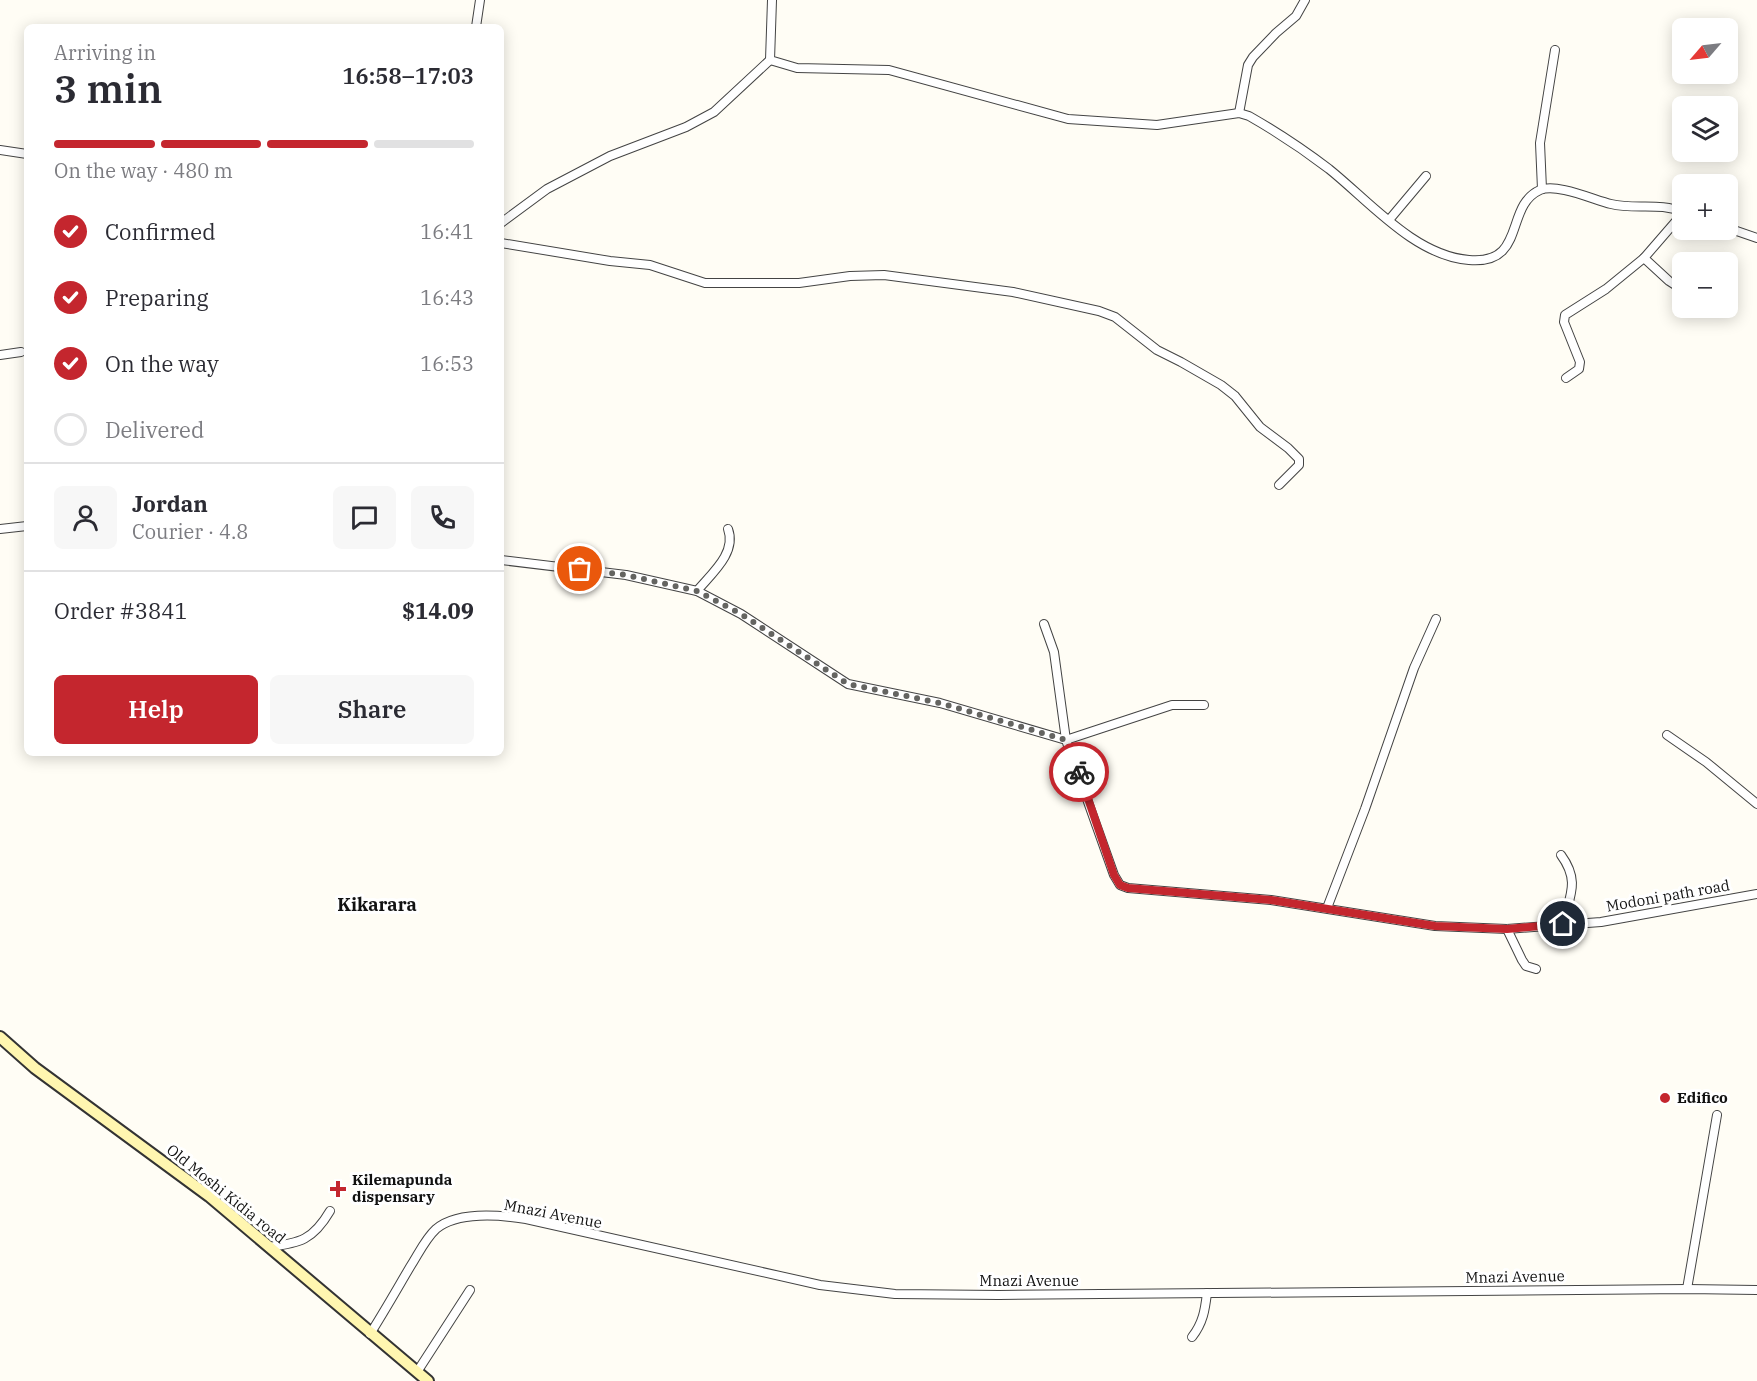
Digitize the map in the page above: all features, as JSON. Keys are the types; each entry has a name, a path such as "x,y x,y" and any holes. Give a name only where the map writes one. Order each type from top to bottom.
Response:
{"street":[{"path":"476,24 480,0"},
{"path":"504,221 547,189 610,156 686,127 714,112 770,60 772,0"},
{"path":"1239,113 1248,65 1252,57 1296,16 1305,0"},
{"path":"1542,189 1540,143 1555,50"},
{"path":"770,60 797,68 889,70 1068,119 1157,125 1239,113 1267,126 1328,168 1409,236 1448,256 1467,260 1483,260 1499,254 1510,242 1523,207 1532,195 1542,189 1569,192 1612,205 1664,206 1672,209"},
{"path":"0,150 24,154"},
{"path":"1389,220 1426,176"},
{"path":"1566,378 1579,369 1580,362 1564,322 1565,315 1606,289 1644,258 1672,226"},
{"path":"1738,231 1757,238"},
{"path":"504,243 610,261 650,265 705,283 798,283 850,276 884,275 1013,292 1099,311 1115,316 1157,350 1202,373 1235,396 1260,427 1299,459 1299,465 1279,485"},
{"path":"1644,258 1672,283"},
{"path":"0,354 21,352"},
{"path":"0,530 24,526"},
{"path":"697,591 729,549 731,538 728,530"},
{"path":"504,560 626,575 697,591 741,614 848,684 940,703 1066,740 1163,707 1204,705"},
{"path":"1327,908 1365,809 1414,668 1436,619"},
{"path":"1044,624 1054,652 1066,740"},
{"path":"1667,735 1706,762 1757,804"},
{"name":"Modoni path road","path":"1066,740 1114,875 1120,885 1128,888 1271,900 1435,926 1507,929 1600,922 1757,894"},
{"path":"1561,855 1570,868 1573,878 1563,924"},
{"path":"1507,929 1526,966 1536,969"},
{"name":"Old Moshi Kidia road","path":"0,1037 35,1068 201,1190 428,1381"},
{"path":"1687,1289 1717,1115"},
{"path":"267,1247 300,1242 312,1234 330,1211"},
{"name":"Mnazi Avenue","path":"370,1334 420,1250 436,1229 455,1220 482,1216 526,1219 820,1285 895,1294 1757,1290"},
{"path":"417,1372 470,1290"},
{"path":"1192,1337 1200,1326 1207,1293"}],"way so far":[{"path":"580,569 626,575 697,591 741,614 836,678 862,689 940,703 1066,740 1079,772"}],"place":[{"name":"Edifico","path":"1665,1098"},
{"name":"Kilemapunda dispensary","path":"338,1189"}],"district":[{"name":"Kikarara","path":"377,905"}],"route":[{"path":"1079,772 1114,875 1120,885 1128,888 1271,900 1435,926 1507,929 1563,924"}]}
